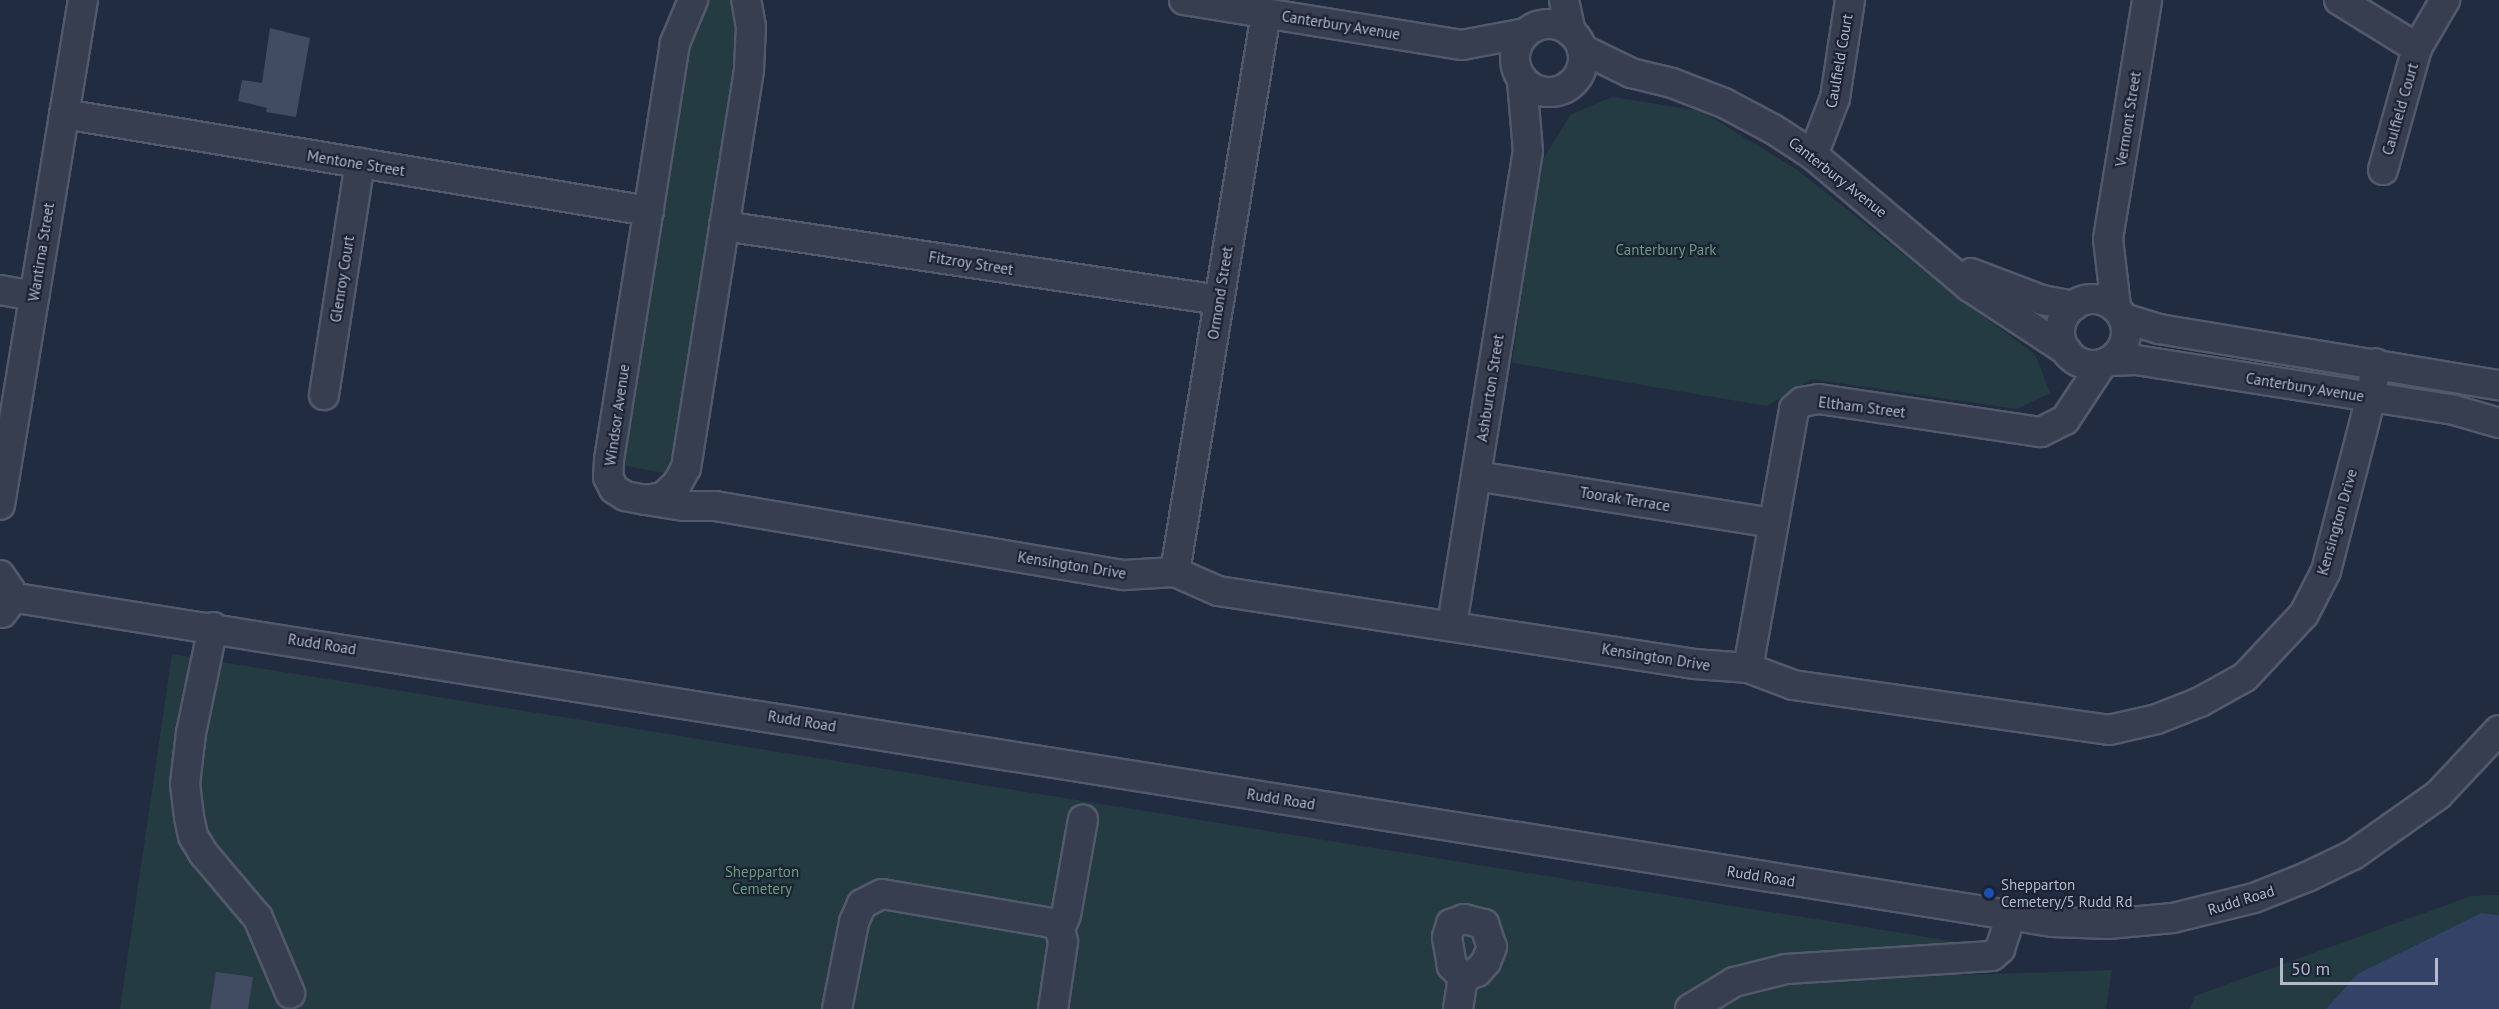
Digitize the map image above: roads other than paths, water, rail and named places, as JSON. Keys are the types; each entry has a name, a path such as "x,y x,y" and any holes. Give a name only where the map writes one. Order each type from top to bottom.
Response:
{"street":[{"name":"Wantirna Street","path":"0,505 83,0"},
{"name":"Windsor Avenue","path":"646,500 625,496 614,489 608,477 675,43 693,0"},
{"path":"646,500 663,497 677,484 686,468 751,44 746,0"},
{"name":"Canterbury Avenue","path":"1184,0 1462,45 1520,76"},
{"path":"1564,0 1583,61 1563,88 1543,92 1520,76 1516,48 1538,19 1552,24 1576,41"},
{"name":"Caulfield Court","path":"1813,155 1835,98 1850,0"},
{"name":"Vermont Street","path":"2077,304 2108,239 2147,0"},
{"name":"Caulfield Court","path":"2339,0 2417,48"},
{"name":"Caulfield Court","path":"2383,170 2417,48 2445,0"},
{"name":"Ormond Street","path":"1175,572 1266,13"},
{"name":"Canterbury Avenue","path":"1462,45 1538,19"},
{"name":"Canterbury Avenue","path":"1576,41 1631,73 1672,82 1724,103 1813,155 1996,306 2071,355"},
{"name":"Canterbury Avenue","path":"1563,88 1631,73"},
{"name":"Ashburton Street","path":"1452,625 1528,151 1520,76"},
{"name":"Ashburton Street","path":"1528,151 1563,88"},
{"name":"Mentone Street","path":"64,114 649,211"},
{"name":"Glenroy Court","path":"324,395 360,163"},
{"name":"Fitzroy Street","path":"724,226 1219,300"},
{"name":"Vermont Street","path":"2108,239 2120,313"},
{"name":"Canterbury Avenue","path":"1936,256 2009,290 2077,304"},
{"path":"0,290 34,296"},
{"path":"2073,404 2071,355 2061,329 2077,304 2098,299 2120,313 2159,329 2499,385"},
{"path":"2073,404 2125,341 2120,313"},
{"path":"2071,355 2085,364 2105,363"},
{"name":"Canterbury Avenue","path":"2105,363 2136,360 2454,410 2499,423"},
{"name":"Kensington Drive","path":"646,500 684,506 715,506 1124,575 1175,572 1218,591 1695,664 1748,668 1793,685 2109,730 2157,719 2200,702 2245,676 2304,614 2326,571 2371,398 2376,363"},
{"name":"Eltham Street","path":"1748,668 1789,424 1794,409 1802,402 1819,399 2041,432 2065,420 2073,404"},
{"path":"686,468 696,492 715,506"},
{"name":"Toorak Terrace","path":"1476,476 1773,523"},
{"name":"Rudd Road","path":"3,595 2053,922 2130,923 2211,910 2254,898 2354,855 2438,795 2499,730"},
{"path":"213,627 191,733 185,784 189,817 193,836 204,854 258,918 290,993"},
{"path":"1053,1009 1063,942 1060,929 1066,915 1083,820"},
{"path":"837,1009 855,922 862,904 869,897 901,895 1051,923 1060,929"},
{"path":"1690,1009 1734,982 1786,969 1992,956 2000,950 2011,916"},
{"path":"1458,1009 1463,977"}],"water":[{"path":"2481,913 2499,915 2499,1009 2326,1009 2357,974"}],"place":[{"name":"Shepparton Cemetery/5 Rudd Rd","path":"1989,893"}],"park label":[{"name":"Canterbury Park","path":"1666,250"},
{"name":"Shepparton Cemetery","path":"762,880"}]}
